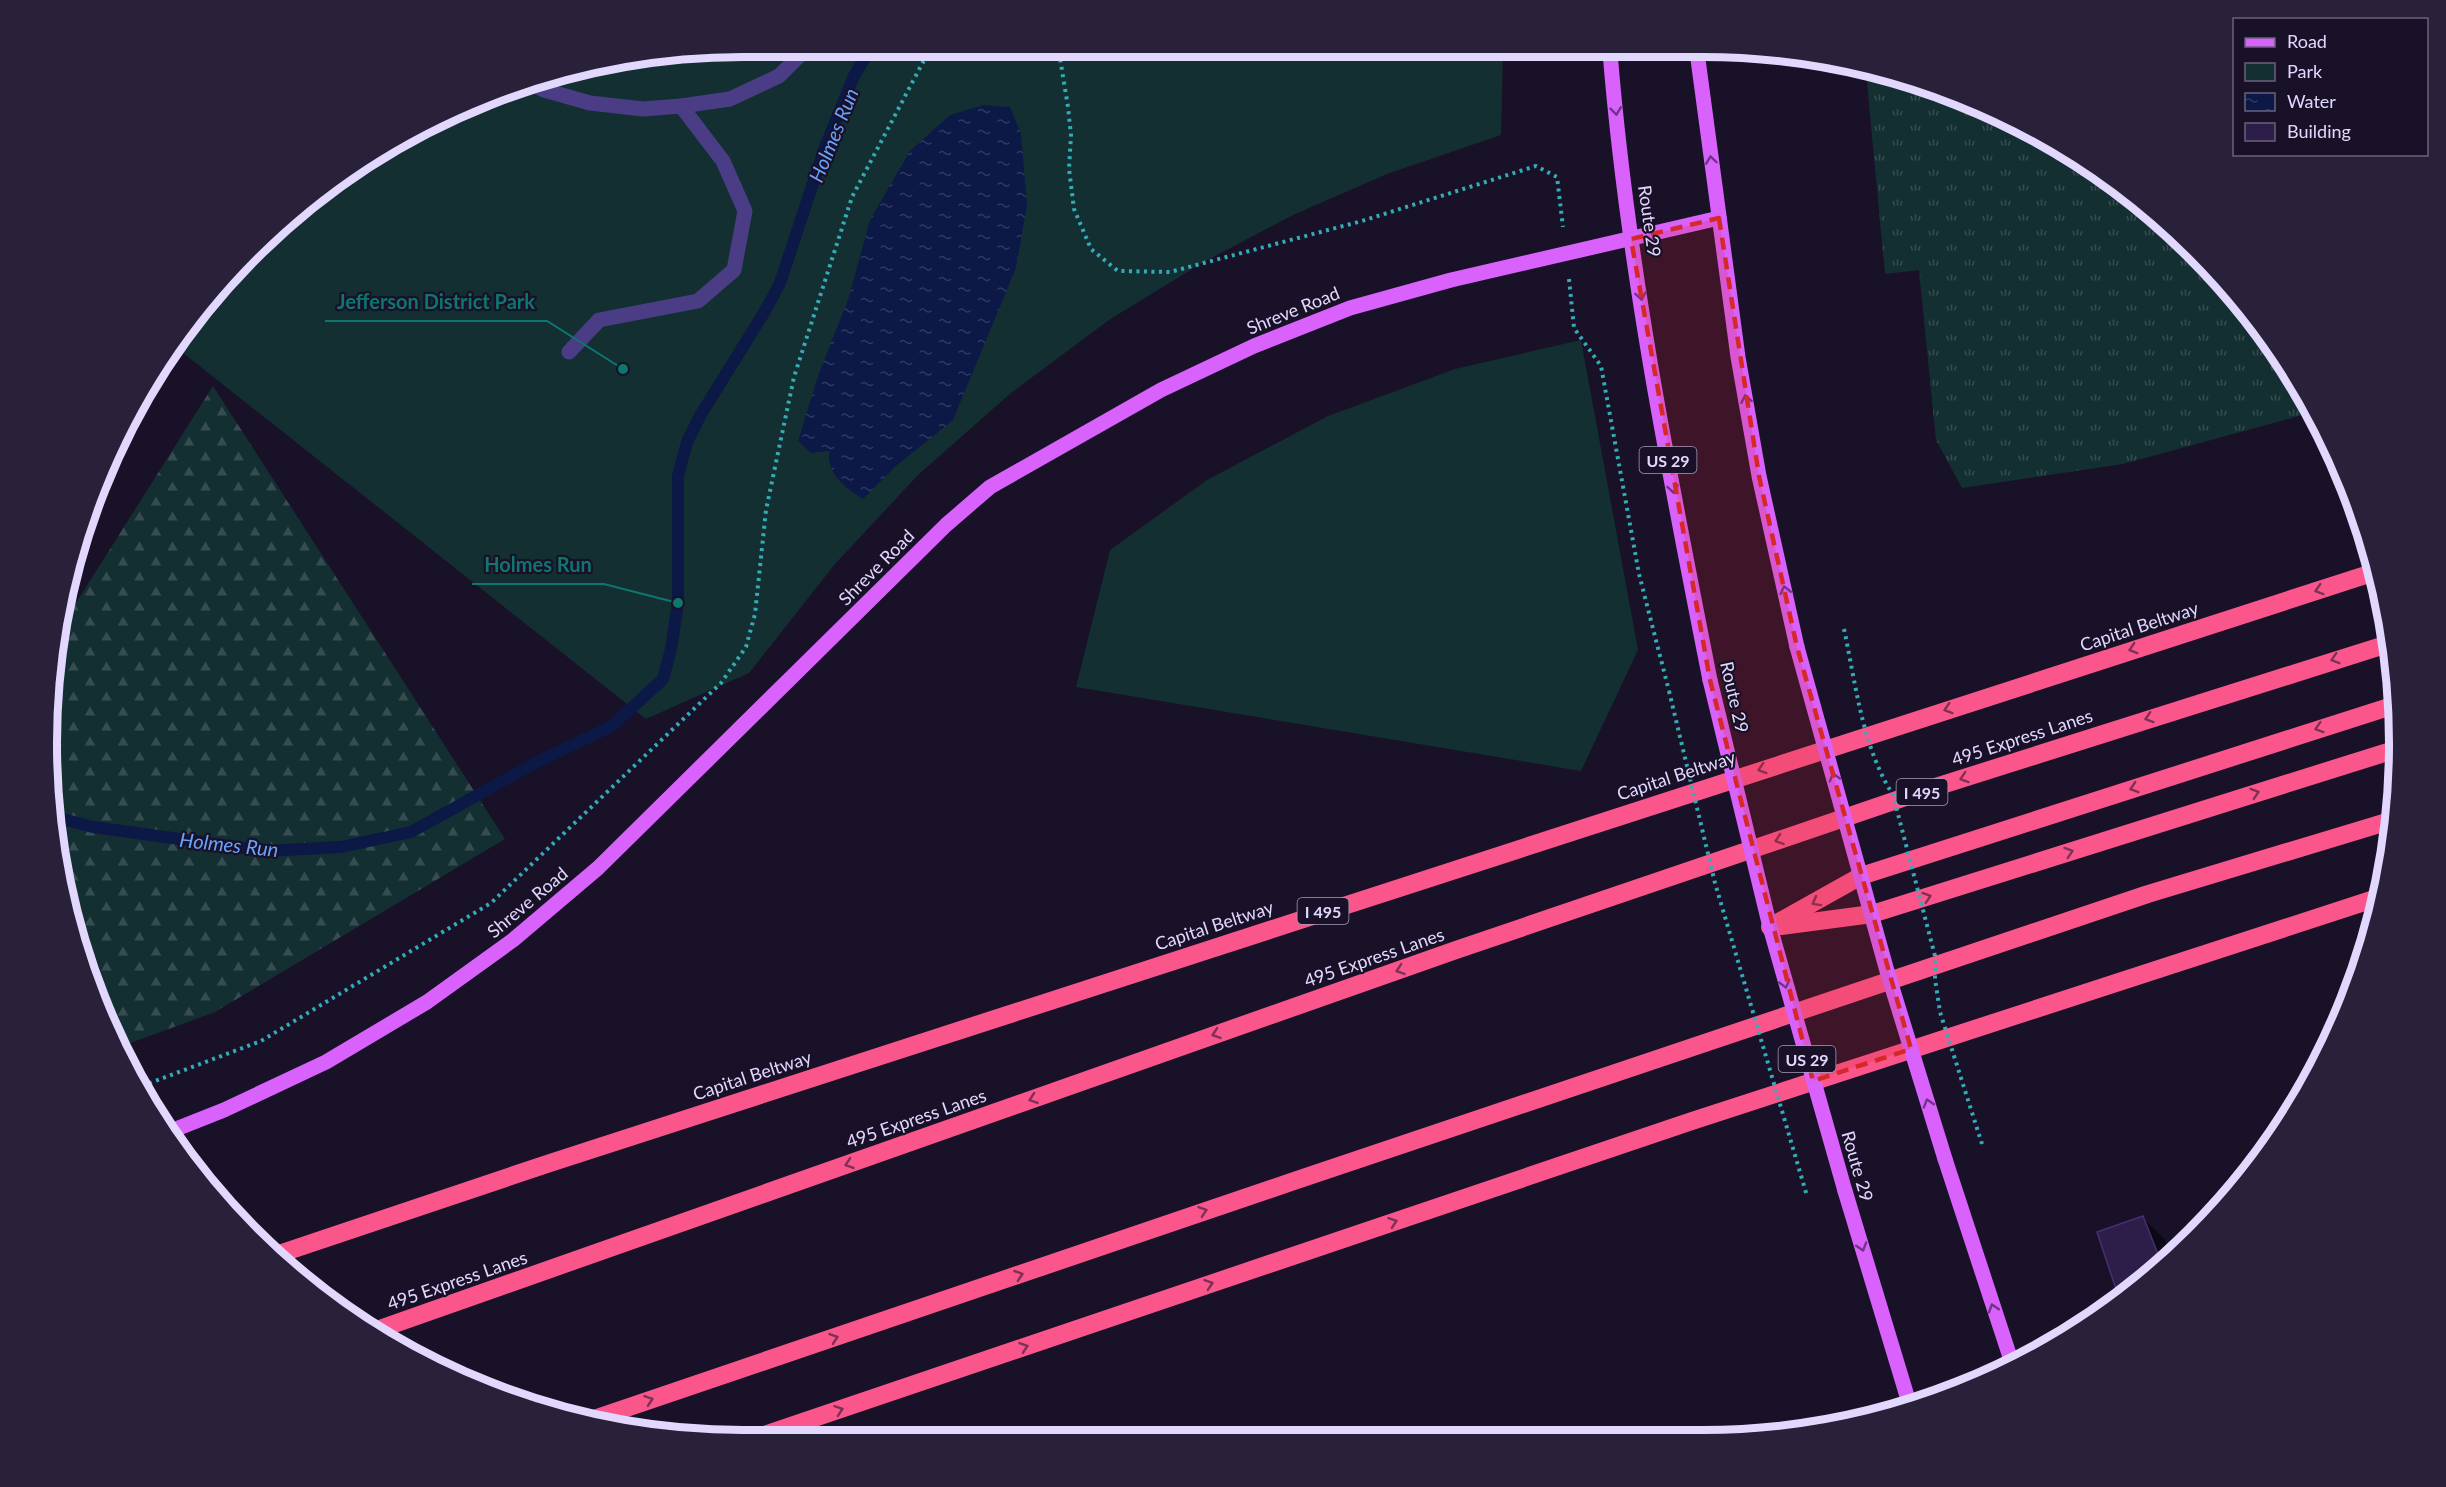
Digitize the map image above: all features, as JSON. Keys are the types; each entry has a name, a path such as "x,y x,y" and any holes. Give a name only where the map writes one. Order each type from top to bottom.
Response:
{"highway":[{"name":"Capital Beltway","path":"283,1253 595,1148 2368,574"},
{"name":"495 Express Lanes","path":"384,1328 1500,935 1926,790 2382,646"},
{"path":"1770,927 1861,876 2388,707"},
{"path":"1770,927 1872,915 2389,752"},
{"path":"604,1416 1293,1180 2148,894 2384,823"},
{"path":"779,1430 1704,1117 2371,900"}],"main road":[{"name":"Route 29","path":"1611,57 1631,239 1675,501 1710,680 1770,927 1845,1191 1908,1399"},
{"path":"1698,57 1738,357 1759,476 1797,647 1872,915 1945,1159 2010,1357"},
{"name":"Shreve Road","path":"176,1129 224,1110 326,1062 428,1002 513,940 598,868 946,525 990,486 1161,390 1254,345 1350,308 1450,280 1719,218"}],"lane":[{"path":"540,88 590,102 643,109 681,106 730,99 779,76 797,57"},
{"path":"569,352 600,320 698,301 734,270 745,211 723,161 681,106"}],"path":[{"path":"147,1084 261,1041 492,903 721,683 746,647 756,614 766,510 794,377 852,197 923,62 930,57"},
{"path":"1060,57 1071,135 1070,169 1074,209 1090,249 1118,272 1170,272 1362,221 1536,166 1557,177 1574,328 1601,366 1639,574 1715,883 1807,1197"},
{"path":"1844,629 1870,746 1883,779 1893,795 1921,899 1935,956 1936,986 1941,1012 1982,1144"}],"highlighted area":[{"path":"1719,218 1759,476 1797,647 1911,1049 1813,1081 1710,680 1631,239"}],"green space":[{"path":"744,57 1503,57 1501,135 1387,174 1293,215 1202,263 1109,320 1011,393 919,474 835,564 749,673 646,719 181,351 227,291 258,258 326,199 400,149 481,109 566,80 654,63 699,58"},
{"path":"1866,77 1923,93 2006,128 2046,149 2120,199 2155,227 2219,291 2273,362 2305,415 2123,464 1962,488 1936,440 1919,270 1885,274"},
{"path":"1581,340 1638,650 1581,771 1076,687 1110,550 1207,480 1328,416 1455,369"},
{"path":"213,386 505,839 215,1012 127,1044 93,964 80,921 63,833 58,788 58,699 69,613"}],"water":[{"path":"983,105 1010,107 1021,134 1027,205 1016,268 953,420 896,466 863,499 838,480 831,467 829,451 811,453 798,441 819,373 848,300 870,220 910,151 950,115"}],"building":[{"path":"2143,1216 2159,1256 2117,1291 2097,1232"}],"waterway":[{"name":"Holmes Run","path":"61,819 93,827 267,851 341,847 411,832 537,762 612,726 663,679 671,649 678,603 678,476 687,442 700,416 780,283 825,147 854,76 865,57"}],"place":[{"name":"Jefferson District Park","path":"623,369"},
{"name":"Holmes Run","path":"678,603"}]}
